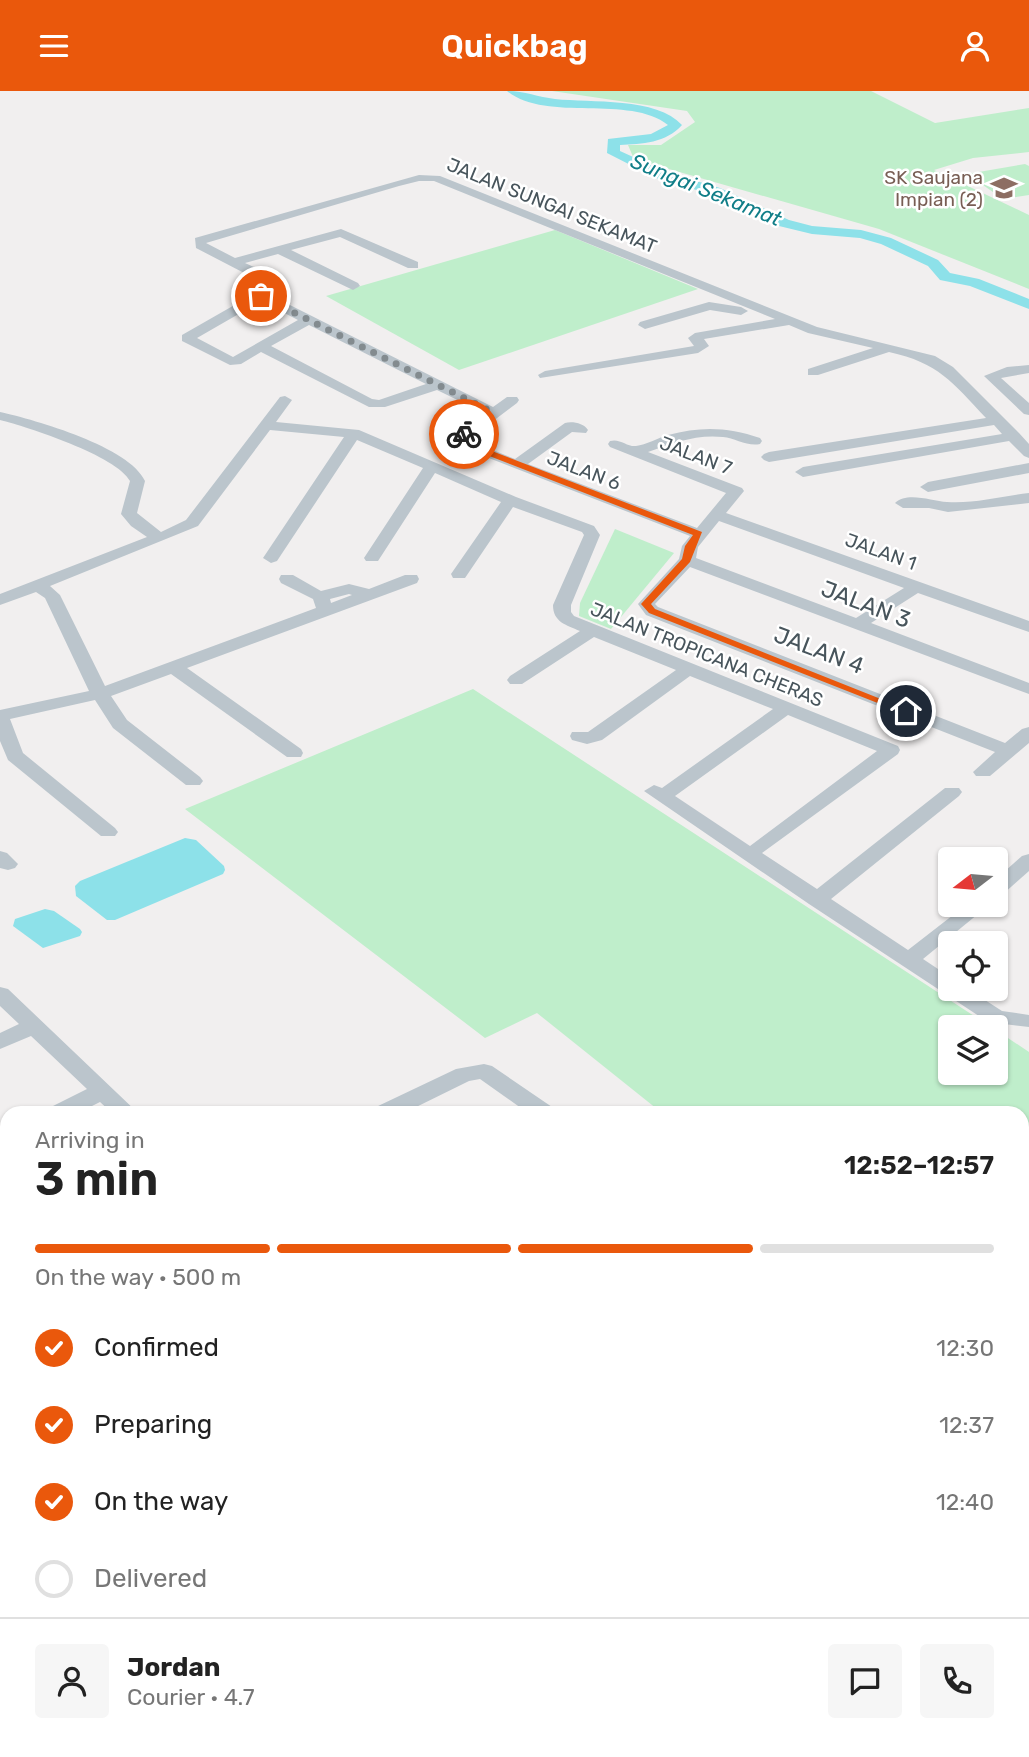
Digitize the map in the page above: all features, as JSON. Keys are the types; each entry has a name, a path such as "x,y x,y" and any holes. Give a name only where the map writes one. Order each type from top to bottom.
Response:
{"street":[{"name":"JALAN SUNGAI SEKAMAT","path":"261,296 254,290 258,277 200,245 199,241 395,184 419,178 436,178 813,330 930,359 948,370 1029,453"},
{"path":"314,208 334,217"},
{"path":"292,214 321,228"},
{"path":"241,228 258,236"},
{"path":"233,262 341,233 413,265"},
{"path":"278,249 353,286"},
{"path":"309,320 236,361 230,361 187,338 261,296 309,320 439,385 492,412 512,400"},
{"path":"645,325 709,306 748,313 771,312"},
{"path":"545,375 698,349 702,346 695,338 700,336 792,321"},
{"path":"262,347 369,403 380,404 439,385"},
{"path":"813,372 890,347"},
{"path":"1029,369 991,376 1029,411"},
{"path":"0,600 192,523 285,400"},
{"name":"JALAN 6","path":"492,412 459,438 463,443 698,534"},
{"path":"0,416 35,424 121,462 138,480 139,492 132,502 129,514 159,538"},
{"name":"JALAN TROPICANA CHERAS","path":"266,425 354,433 510,500 588,529 592,535 562,605 562,613 568,619 891,750 759,848"},
{"path":"517,465 575,428"},
{"path":"769,457 1029,428"},
{"path":"803,472 1007,429"},
{"path":"635,451 663,441 708,432 755,440"},
{"path":"271,558 354,433"},
{"name":"JALAN 7","path":"615,444 736,491 718,515"},
{"path":"372,558 431,467"},
{"path":"928,487 1029,468"},
{"path":"903,503 929,503 948,507 1029,498"},
{"path":"459,574 510,500"},
{"path":"687,560 690,546 698,534 718,515"},
{"name":"JALAN 1","path":"718,515 1029,627"},
{"name":"JALAN 4","path":"687,560 646,604 652,611 1008,751"},
{"name":"JALAN 3","path":"687,560 1029,689"},
{"path":"287,579 323,603"},
{"path":"108,832 13,753 0,716 100,694 175,668 323,603 371,594 411,579"},
{"path":"39,586 52,595 100,694 120,724 193,781"},
{"path":"857,625 916,587"},
{"path":"516,680 593,630"},
{"path":"175,668 294,753"},
{"path":"579,736 595,736 688,669"},
{"path":"785,709 659,793 938,979"},
{"path":"983,772 1029,733"},
{"path":"816,900 952,792"},
{"path":"1008,879 1029,859"},
{"path":"908,960 938,944"},
{"path":"0,993 118,1106"},
{"path":"972,1001 996,1017 1025,1021"},
{"path":"0,1042 33,1026"},
{"path":"398,1106 464,1074 484,1071 495,1076 535,1106"},
{"path":"73,1106 102,1091"}],"green space":[{"path":"552,91 871,91 935,123 1029,108 1029,152 973,158 934,170 1029,215 1029,289 879,229 634,159 628,145 661,145 695,122 687,111"},
{"name":"SK Saujana Impian (2)","path":"1025,164 1029,166 1029,195 1003,199 967,174"},
{"path":"555,230 698,289 459,370 326,296"},
{"path":"615,529 674,553 611,629 579,616 580,603"},
{"path":"473,689 938,992 938,1001 951,1001 973,1015 938,1015 938,1085 1008,1085 1008,1038 1029,1052 1029,1106 653,1106 537,1013 485,1038 185,809"}],"water":[{"path":"185,838 196,840 224,866 223,874 115,920 107,920 76,896 75,886 80,881"},
{"path":"45,909 54,911 80,929 80,936 43,948 13,926 15,919"}],"waterway":[{"name":"Sungai Sekamat","path":"513,91 550,102 636,109 667,118 676,125 669,131 647,139 613,142 614,153 661,175 715,191 784,223 812,230 861,234 886,241 933,263 945,277 974,282 1029,304"}],"way so far":[{"path":"261,296 492,412 464,434"}],"place":[{"name":"SK Saujana Impian (2)","path":"1004,188"}],"route":[{"path":"464,434 459,438 463,443 698,534 690,546 687,560 646,604 652,611 906,711"}]}
